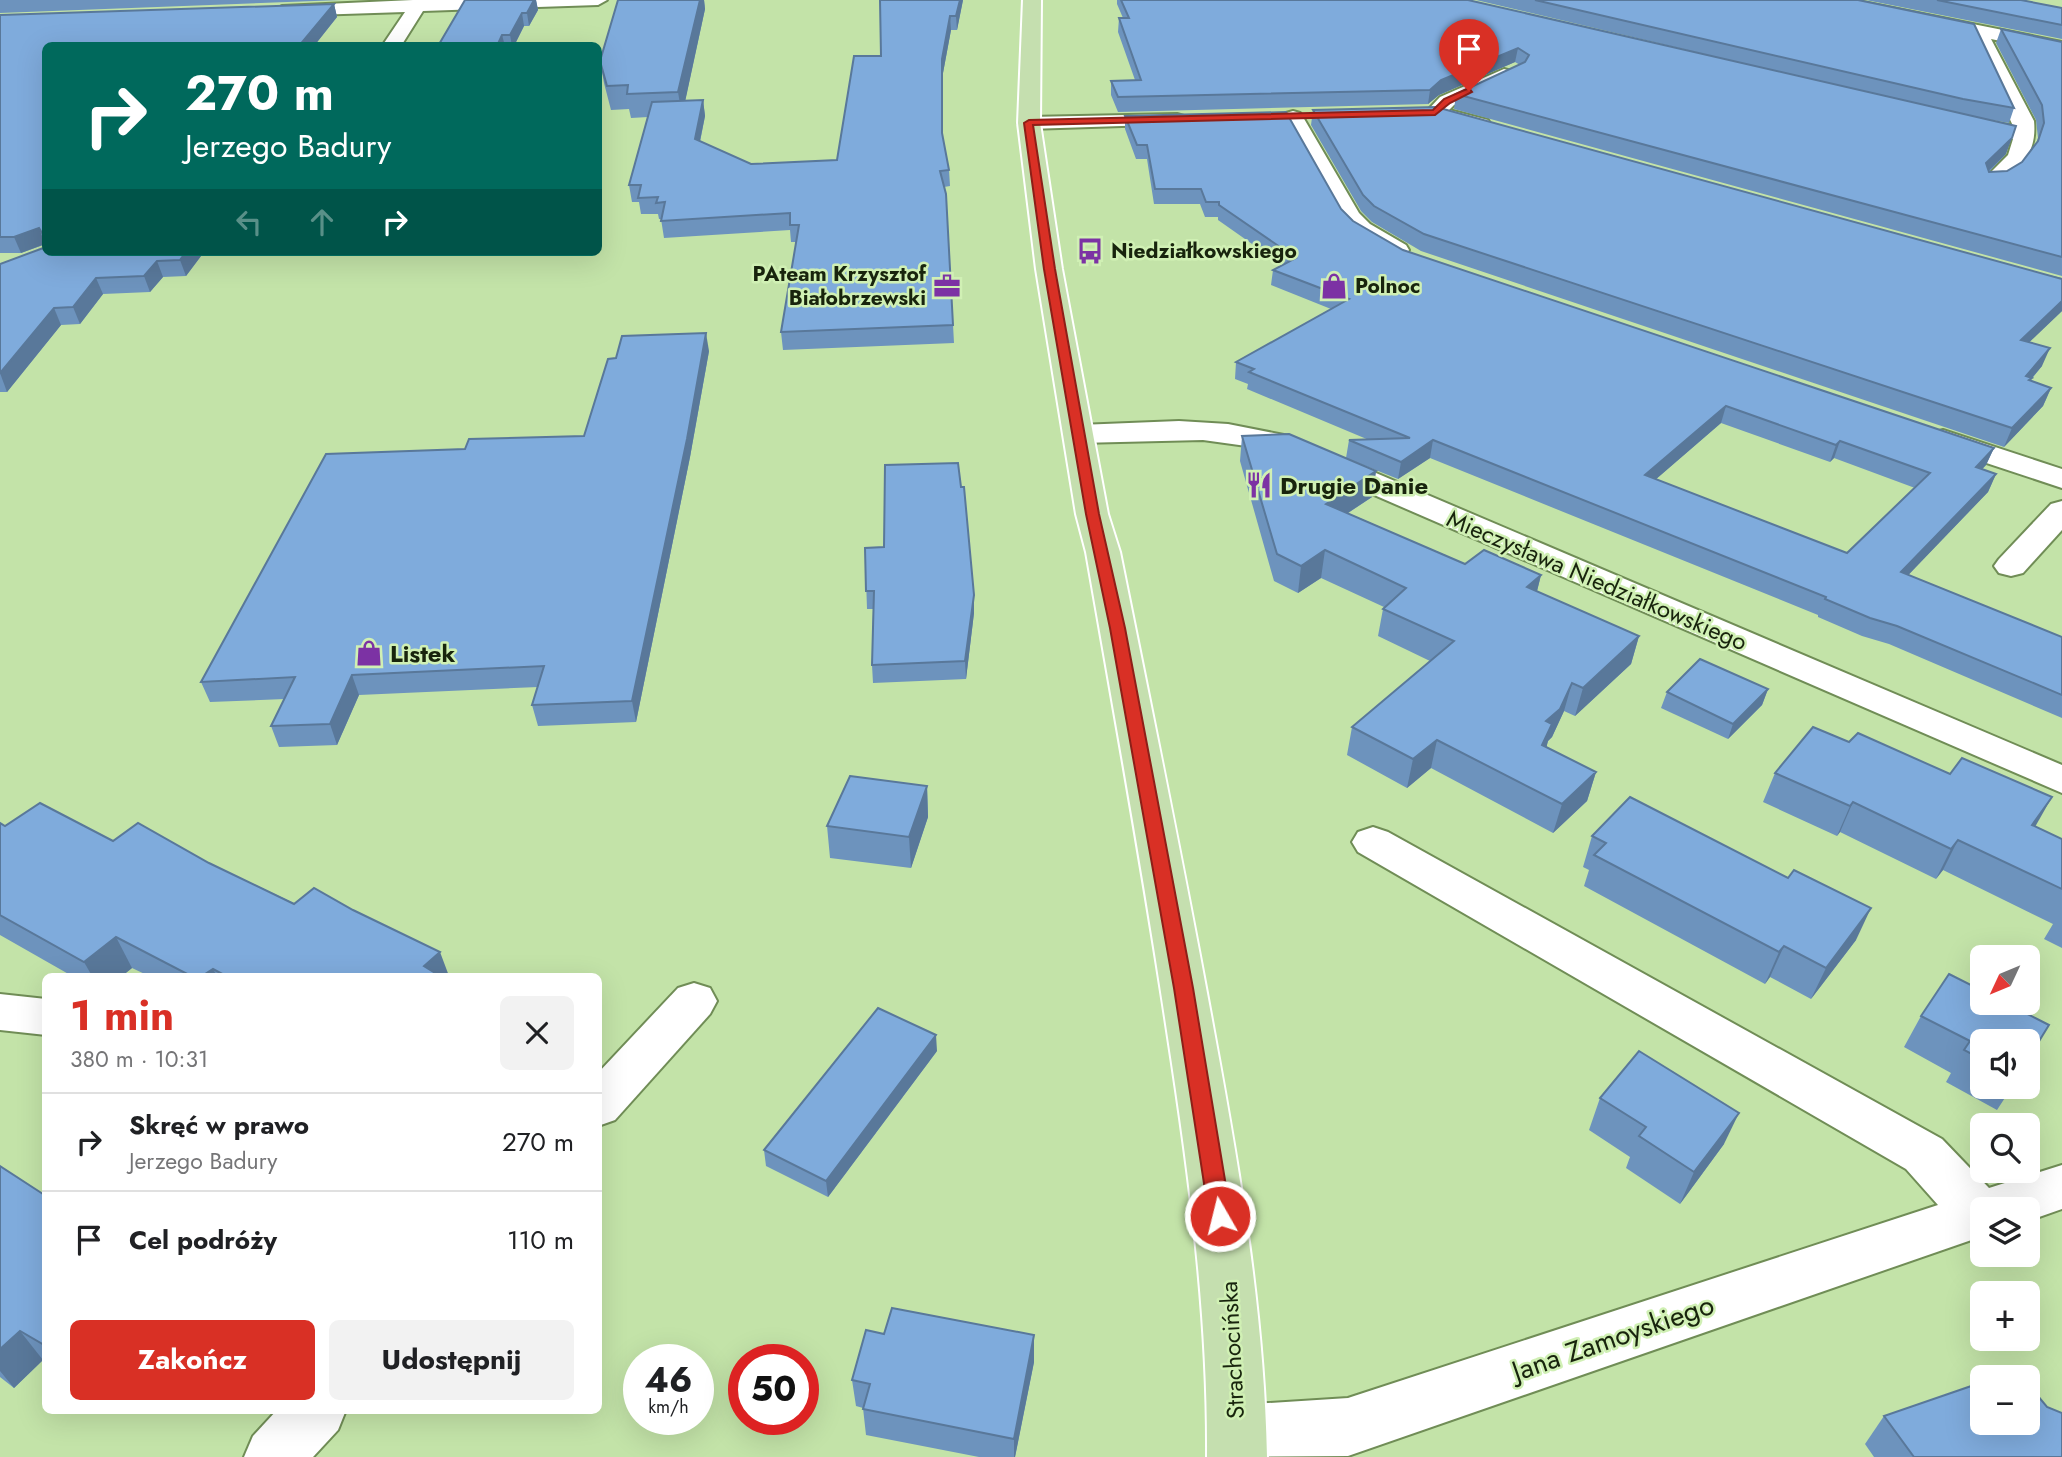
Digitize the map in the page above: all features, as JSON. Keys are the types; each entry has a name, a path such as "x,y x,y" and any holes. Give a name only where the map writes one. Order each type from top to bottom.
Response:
{"main road":[{"name":"Strachocińska","path":"1032,0 1029,123 1049,269 1092,514 1103,552 1136,729 1217,1191 1231,1290 1237,1445"}],"street":[{"path":"258,11 420,3 598,0"},
{"path":"1827,0 2062,48"},
{"path":"394,42 420,3"},
{"path":"1978,31 2023,121 2025,135 2019,158 1993,181"},
{"path":"1435,113 1447,101 1514,70"},
{"path":"1410,114 1435,113 1501,131"},
{"path":"1293,117 1349,217 1361,229 1385,245 1423,262"},
{"path":"1029,123 1199,119"},
{"path":"1943,119 2025,135"},
{"name":"Mieczysława Niedziałkowskiego","path":"1079,434 1199,428 1242,432 1278,442 2062,780"},
{"path":"1918,430 2062,479"},
{"path":"2011,566 2062,511"},
{"path":"1373,842 1924,1154 1970,1197"},
{"path":"602,1102 694,1001"},
{"path":"0,1012 42,1017"},
{"name":"Jana Zamoyskiego","path":"2032,1197 2062,1187"},
{"name":"Jana Zamoyskiego","path":"1237,1445 1348,1427 1970,1217"},
{"path":"274,1457 313,1414"}],"building":[{"path":"465,0 534,0 527,13 522,13 510,35 502,35 499,42 440,42"},
{"path":"618,0 700,0 678,92 627,94 628,85 607,86 602,68 602,54"},
{"path":"880,0 960,0 956,16 950,16 942,59 942,133 949,170 940,171 946,194 953,325 781,332 799,225 790,225 790,213 661,221 665,202 656,203 658,197 638,198 641,185 629,185 652,102 703,100 695,139 751,164 837,160 854,56 881,56"},
{"path":"1121,0 1468,0 2016,126 2012,138 1986,163 1989,172 2007,171 2022,162 2038,141 2044,123 2042,105 2001,29 2062,42 2062,257 1456,94 1525,62 1529,55 1518,48 1441,80 1430,90 1118,97 1111,81 1141,80 1119,18 1129,18"},
{"path":"1535,0 1858,0 1974,24 2014,108 1963,99"},
{"path":"1937,0 2021,0 2062,8 2062,25"},
{"path":"334,4 302,42 42,42 42,233 39,228 14,237 0,237 0,15"},
{"path":"1436,107 2062,279 2062,301 2021,340 2050,348 2026,376 2032,378 2029,380 2051,388 2012,428 1424,234 1374,206 1363,195 1313,110"},
{"path":"1286,112 1341,209 1353,221 1403,250 1994,448 1976,467 1996,474 1901,572 2062,637 2062,695 1897,626 1870,618 1825,599 1826,597 1433,440 1401,462 1349,440 1410,438 1249,372 1254,369 1236,362 1349,299 1273,270 1296,258 1219,205 1219,202 1206,202 1201,189 1155,189 1147,145 1137,145 1125,116","holes":["1726,406 1836,445 1840,441 1930,473 1847,553 1645,475"]},
{"path":"42,248 42,256 183,256 180,260 157,261 144,276 96,278 73,307 54,308 0,373 0,264"},
{"path":"706,333 687,439 632,701 532,705 544,666 352,675 330,724 271,726 295,677 201,682 326,454 465,449 469,439 584,436 608,359 616,358 622,336"},
{"path":"1289,434 1376,471 1326,504 1465,564 1484,550 1541,575 1527,587 1639,636 1583,688 1572,683 1560,709 1546,721 1552,724 1542,745 1596,772 1562,804 1437,740 1413,759 1352,727 1454,641 1383,609 1406,588 1325,550 1301,566 1277,554 1242,436"},
{"path":"958,463 961,487 964,487 974,595 965,661 872,665 874,591 866,591 865,548 884,547 885,465"},
{"path":"1700,659 1768,689 1733,724 1667,692"},
{"path":"1813,727 1849,742 1858,733 1950,774 1962,758 2052,797 2032,825 2062,839 2062,889 1958,840 1951,849 1853,802 1850,806 1775,773"},
{"path":"850,776 927,786 909,837 827,826"},
{"path":"1630,797 1788,878 1794,870 1871,908 1826,968 1784,946 1779,952 1594,855 1606,843 1592,836"},
{"path":"40,803 113,841 138,823 209,863 294,904 314,888 440,952 424,966 435,973 220,973 213,969 207,973 185,973 116,937 84,962 0,915 0,823 5,826"},
{"path":"1949,974 1970,984 1970,1015 2029,1015 2049,1025 2040,1040 2040,1029 1970,1029 1970,1041 1921,1016"},
{"path":"878,1008 936,1035 826,1181 764,1150"},
{"path":"1970,1041 1970,1053 1964,1050"},
{"path":"1639,1051 1739,1113 1694,1172 1639,1136 1646,1127 1600,1098"},
{"path":"0,1166 42,1193 42,1344 20,1331 0,1349"},
{"path":"892,1308 1034,1335 1014,1439 863,1409 870,1384 852,1380 866,1330 884,1334"},
{"path":"1970,1386 1970,1435 2040,1435 2040,1399 2047,1407 2062,1413 2062,1457 1914,1457 1884,1416"}],"place":[{"name":"Niedziałkowskiego","path":"1090,251"},
{"name":"PAteam Krzysztof Białobrzewski","path":"947,286"},
{"name":"Polnoc","path":"1334,286"},
{"name":"Drugie Danie","path":"1259,485"},
{"name":"Listek","path":"369,653"}],"route":[{"path":"1220,1216 1183,988 1103,552 1092,514 1049,269 1029,123 1435,113 1447,101 1469,91"}]}
